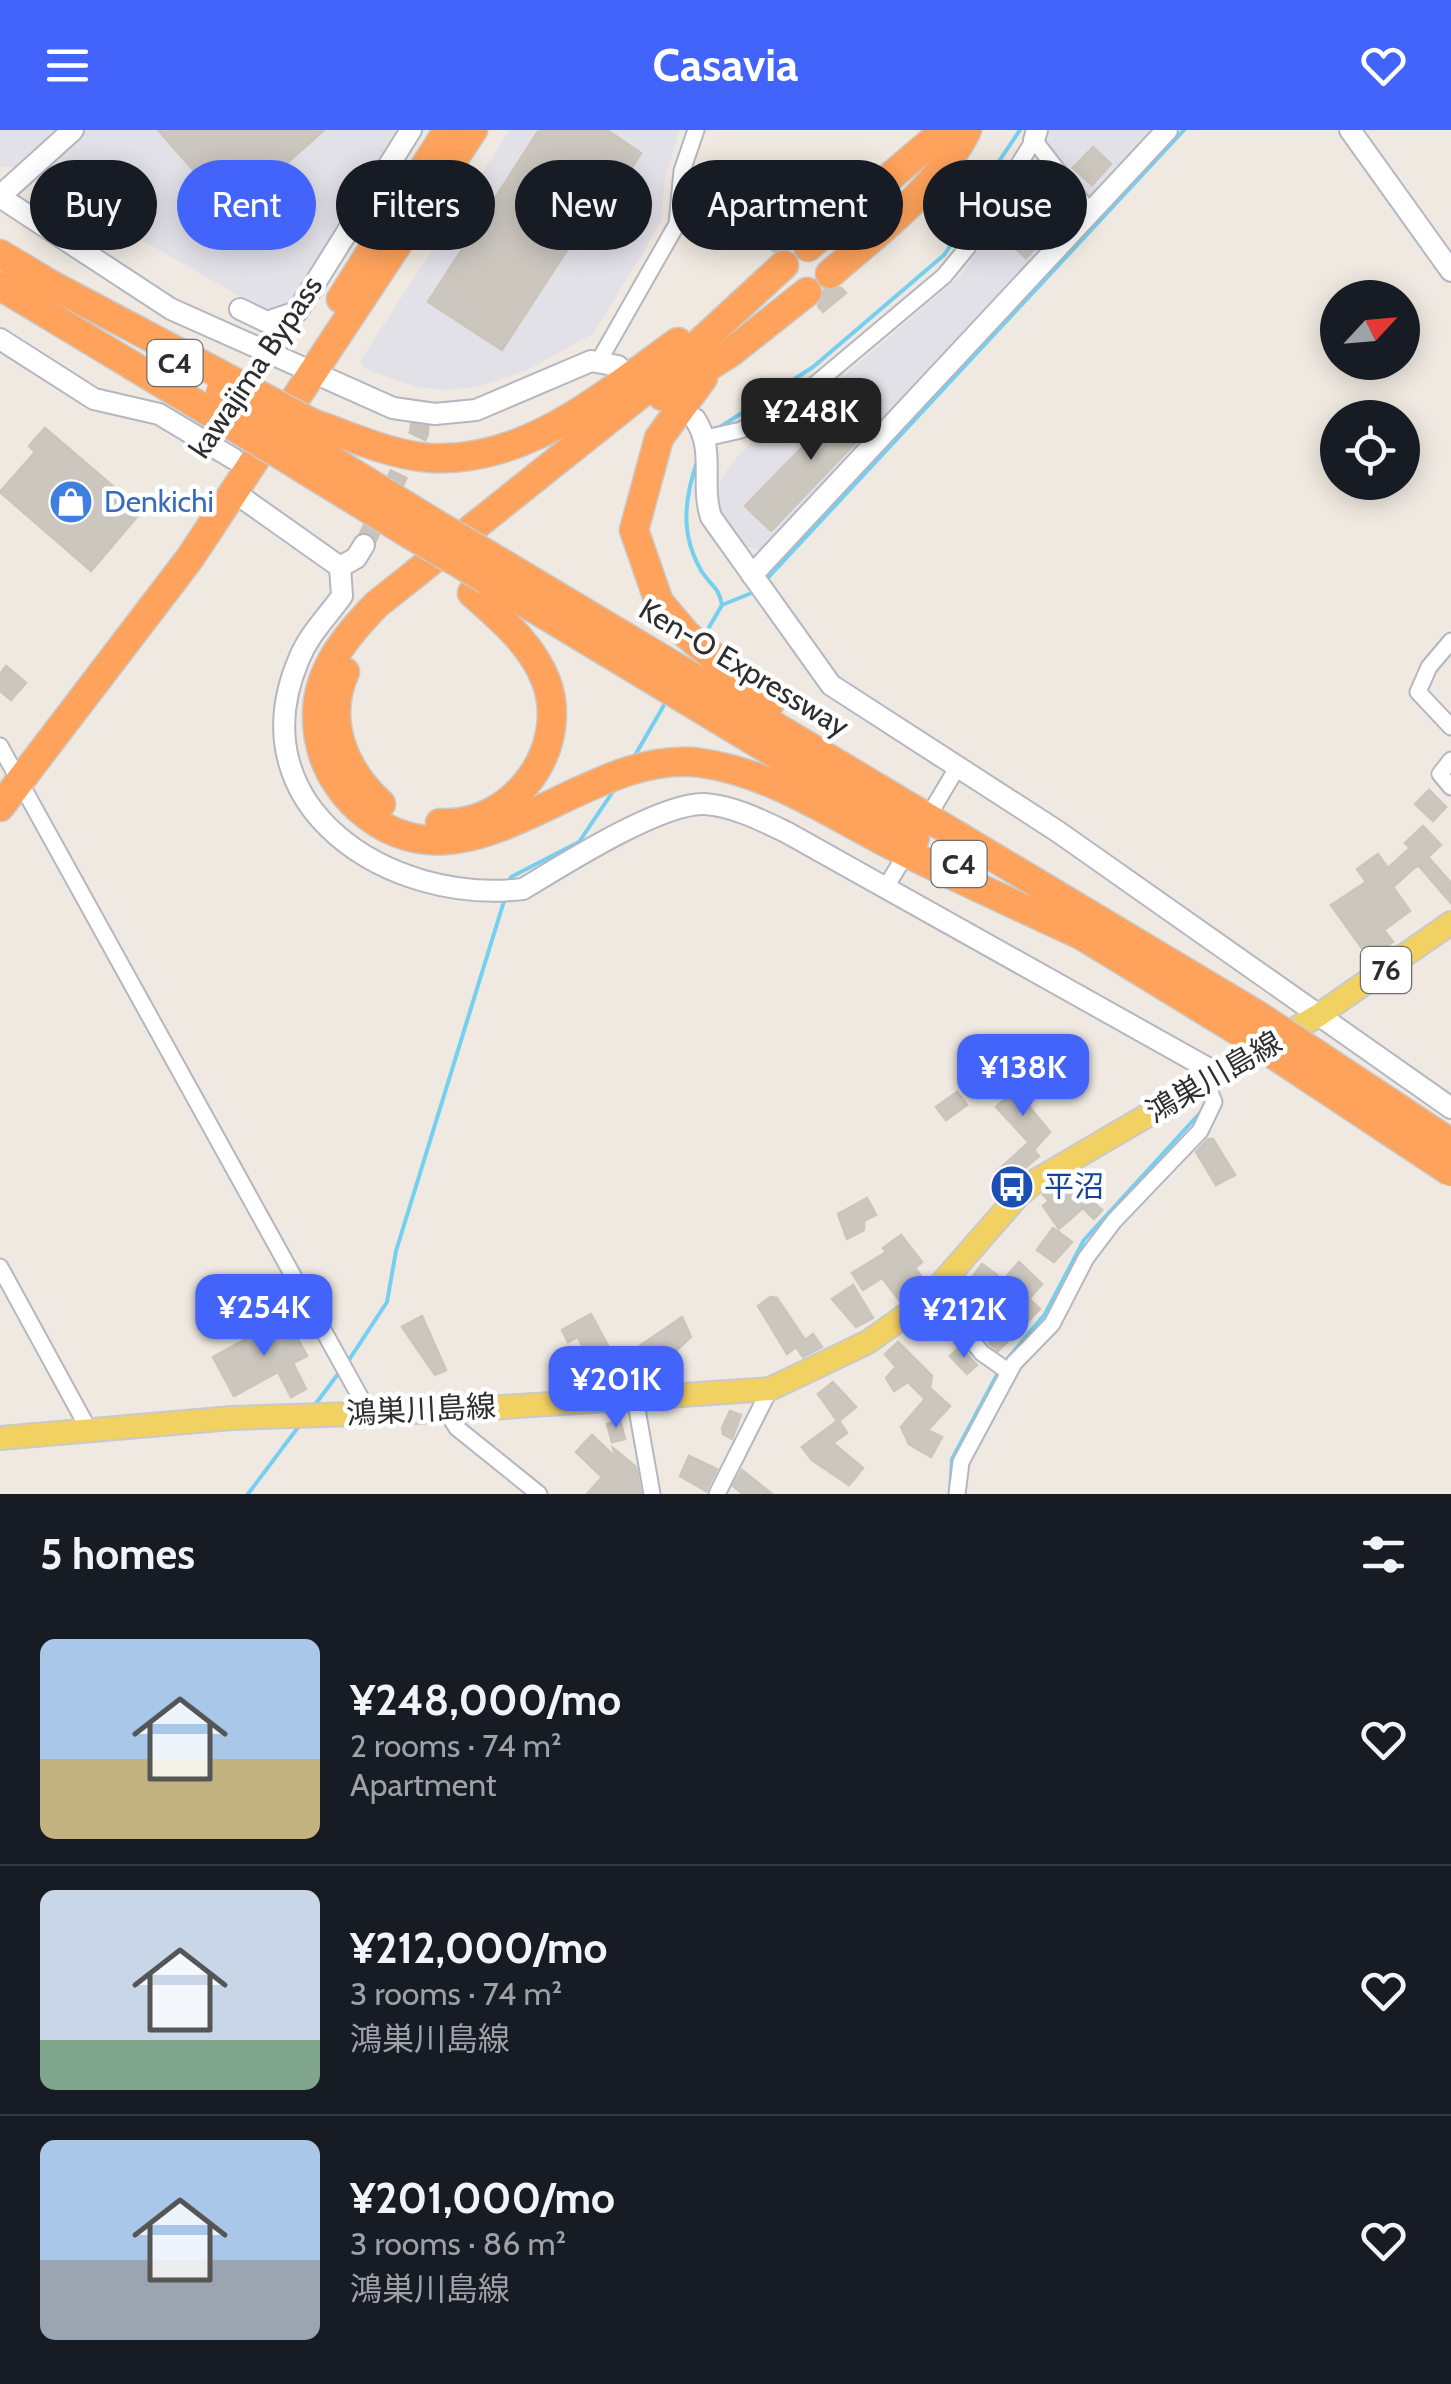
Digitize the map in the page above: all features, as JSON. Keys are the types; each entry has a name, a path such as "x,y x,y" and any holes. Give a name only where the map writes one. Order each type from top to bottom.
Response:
{"highway":[{"name":"kawajima Bypass","path":"0,808 7,767 179,542 234,459 306,369 473,130"},
{"path":"903,166 945,130"},
{"path":"830,274 918,193 959,148 968,130"},
{"name":"kawajima Bypass","path":"7,767 190,558 234,492 447,132"},
{"name":"Ken-O Expressway","path":"0,254 110,352 296,449 414,533 489,579 678,681 817,749 917,836 1451,1143"},
{"path":"43,296 296,449 382,448 430,458 498,449 568,420 784,265"},
{"name":"Ken-O Expressway","path":"0,286 43,296"},
{"path":"755,288 668,372 376,605 345,636 330,664 317,706 322,755 346,796 380,824 439,841 485,835 630,769 698,763 756,777 820,805 917,836"},
{"path":"807,292 693,388 658,438 634,530 660,602 686,635 803,727 817,749"},
{"path":"414,533 489,579 513,630 544,677 552,702 550,740 537,772 522,790 495,809 449,824 418,822 380,803 359,783 342,749 336,710 341,681 353,655 384,620 548,486 679,383 730,353"},
{"name":"Ken-O Expressway","path":"678,681 917,836 1087,938 1249,1024 1451,1172"}],"main road":[{"name":"76","path":"1319,1014 1451,923"},
{"name":"鴻巣川島線","path":"0,1438 232,1418 446,1412 770,1389 868,1342 933,1294 1018,1196 1038,1180 1319,1014"}],"street":[{"path":"73,130 0,196 170,309 421,417 476,410 609,363 676,224 682,171 696,130"},
{"path":"240,309 268,322 297,312 412,130"},
{"path":"758,582 1089,211 1167,130"},
{"path":"1350,130 1451,271"},
{"path":"707,445 800,396 944,276 967,248 1036,135 1089,211"},
{"path":"0,339 94,398 159,414 234,459"},
{"path":"694,419 707,445 707,504 711,517 831,686 1057,831 1451,1108"},
{"path":"234,492 340,567"},
{"path":"340,567 356,558 364,545"},
{"path":"340,567 342,596 313,630 298,660 285,722 290,760 302,794 328,831 367,860 400,875 447,886 498,892 523,889 667,812 705,804 756,818 886,887 1213,1079 1214,1102 1200,1131 1114,1221 1086,1258 1052,1324 1004,1369 962,1462 957,1494"},
{"path":"1451,641 1429,667 1418,692 1451,726"},
{"path":"1451,760 1440,774 1451,786"},
{"path":"7,767 369,1414"},
{"path":"886,887 957,768"},
{"path":"0,1267 90,1430"},
{"path":"933,1294 1004,1369"},
{"path":"717,1494 770,1389"},
{"path":"635,1398 652,1494"},
{"path":"446,1412 457,1428 539,1494"}],"shaded area":[{"path":"0,130 397,130 379,160 336,160 336,234 297,300 284,312 271,314 157,249 157,160 30,160 30,176 14,167 0,166"},
{"path":"510,130 680,130 665,178 661,221 652,237 652,160 515,160 515,250 645,250 593,334 527,370 477,387 416,387 366,369 360,363 364,355 432,250 495,250 495,160 491,160"},
{"path":"1050,130 1157,130 1087,205 1087,160 1035,160"},
{"path":"978,250 1046,250 778,538 760,550 742,545 723,523 717,501 720,481 730,465 763,430 823,394 962,274"}],"building":[{"path":"158,130 324,130 290,160 184,160"},
{"path":"539,130 607,130 641,153 637,160 520,160"},
{"path":"1093,147 1111,164 1092,185 1087,181 1087,160 1081,160"},
{"path":"515,167 515,250 567,250 502,350 428,302 462,250 495,250 495,198"},
{"path":"1017,250 1034,250 1026,258"},
{"path":"841,288 846,293 823,312 818,306 824,290"},
{"path":"852,396 871,406 867,410 877,420 771,531 745,506"},
{"name":"Denkichi","path":"45,428 142,511 91,571 0,492 35,452 29,446"},
{"path":"6,666 26,683 11,700 0,691 0,674"},
{"path":"1429,790 1446,807 1433,821 1415,804"},
{"path":"1423,826 1441,845 1428,857 1451,883 1451,903 1419,866 1415,867 1393,887 1410,911 1384,930 1393,942 1369,958 1331,905 1366,882 1357,869 1378,854 1388,868 1410,848 1405,843"},
{"path":"1015,1089 1050,1132 1035,1149 996,1107"},
{"path":"957,1092 967,1105 946,1120 936,1107"},
{"path":"1208,1139 1213,1139 1235,1175 1216,1185 1196,1152"},
{"path":"1028,1143 1039,1156 1006,1184 996,1172"},
{"path":"1073,1176 1076,1180 1072,1183 1102,1210 1094,1219 1083,1208 1059,1229 1043,1206 1049,1201 1043,1195"},
{"path":"867,1198 876,1215 864,1221 864,1230 847,1239 838,1214"},
{"path":"1053,1228 1072,1242 1054,1262 1037,1250"},
{"path":"901,1235 922,1262 915,1268 924,1280 900,1301 882,1278 863,1290 852,1273 886,1252 883,1248"},
{"path":"1019,1262 1042,1284 1029,1299 1040,1309 998,1351 989,1343 993,1334 1025,1299 1004,1279"},
{"path":"982,1264 997,1275 978,1299 964,1288"},
{"path":"853,1285 873,1318 856,1327 832,1299"},
{"path":"770,1297 777,1298 805,1340 813,1334 822,1347 803,1357 796,1347 787,1354 758,1306"},
{"path":"591,1314 619,1366 619,1384 601,1384 578,1337 568,1342 562,1330"},
{"path":"422,1316 446,1370 435,1375 402,1327"},
{"path":"286,1317 307,1356 293,1363 306,1389 291,1397 278,1372 234,1396 213,1357"},
{"path":"682,1317 691,1337 664,1362 661,1359 646,1370 632,1351"},
{"path":"898,1342 932,1376 930,1388 950,1406 928,1430 942,1437 931,1457 909,1444 901,1427 925,1399 908,1382 894,1391 886,1378 896,1367 885,1354"},
{"path":"960,1347 977,1365 967,1374 950,1356"},
{"path":"833,1382 856,1407 839,1421 847,1433 833,1443 863,1468 849,1485 812,1460 802,1447 837,1421 818,1394"},
{"path":"730,1411 741,1415 732,1439 723,1434 722,1428"},
{"path":"620,1420 625,1439 612,1442 607,1424"},
{"path":"592,1435 616,1458 613,1448 636,1467 641,1494 587,1494 602,1477 576,1452"},
{"path":"689,1456 717,1469 706,1491 680,1476"},
{"path":"742,1470 772,1494 743,1494 733,1486"}],"waterway":[{"path":"717,429 813,367 944,255 965,224 973,200 1020,130"},
{"path":"764,582 1184,130"},
{"path":"697,462 689,490 687,531 695,558 717,590 722,605"},
{"path":"704,636 722,605 754,592"},
{"path":"634,757 667,700"},
{"path":"509,884 511,877 579,842 616,787"},
{"path":"347,1363 387,1302 396,1251 505,898"},
{"path":"1004,1363 1045,1314 1084,1240 1200,1113"},
{"path":"314,1406 341,1370"},
{"path":"950,1494 952,1459 999,1371"},
{"path":"248,1494 299,1426"}],"tunnel":[{"path":"364,545 419,433 420,422"}],"place":[{"name":"Denkichi","path":"71,502"},
{"name":"平沼","path":"1012,1187"}]}
